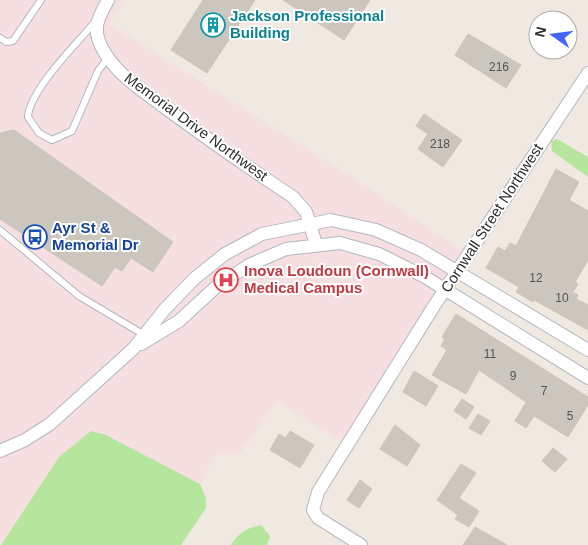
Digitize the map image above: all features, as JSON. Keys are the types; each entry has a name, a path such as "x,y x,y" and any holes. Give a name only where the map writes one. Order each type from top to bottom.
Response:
{"street":[{"path":"96,21 108,0"},
{"name":"Memorial Drive Northwest","path":"96,21 100,45 108,58 126,77 178,117 293,197 306,212 316,244"},
{"name":"Cornwall Street Northwest","path":"361,545 318,518 312,510 318,492 447,289 588,73"},
{"path":"0,451 25,440 50,424 147,337 195,278 224,254 262,234 331,220 376,230 421,250 459,271 588,350"},
{"path":"147,337 179,321 216,286 249,264 286,249 316,244 340,243 380,254 447,289 587,375"}],"lane":[{"path":"0,38 6,42 13,41 41,0"},
{"path":"96,21 57,66 32,101 28,118 38,133 52,140 72,131 98,71 108,58"},
{"path":"0,230 79,296 147,337"}],"shaded area":[{"name":"Inova Loudoun (Cornwall) Medical Campus","path":"0,0 124,0 109,24 358,181 469,255 347,446 277,400 239,455 215,455 200,484 106,435 59,457 0,545"}],"green space":[{"path":"557,139 588,157 588,177 552,151 551,141"},
{"path":"91,431 106,435 200,484 206,498 206,508 181,545 1,545 59,457"},
{"path":"261,525 270,536 267,545 231,545 244,531"}],"building":[{"name":"Jackson Professional Building","path":"203,0 255,0 207,73 171,50"},
{"name":"Jackson Professional Building","path":"283,0 370,0 344,40"},
{"path":"468,34 521,65 506,88 455,55"},
{"path":"424,114 462,140 443,167 418,149 428,134 416,126"},
{"path":"14,130 173,242 153,272 131,258 122,271 115,267 102,286 0,219 0,133"},
{"path":"556,169 579,182 569,200 588,211 588,260 575,282 578,284 573,292 578,295 576,299 588,305 588,330 516,292 519,287 486,268 498,247 505,251 510,243 516,246"},
{"path":"456,314 588,397 588,405 568,437 534,416 526,428 515,421 526,402 479,370 466,394 432,375 447,350 441,346 445,339 442,337"},
{"path":"414,371 438,386 426,406 403,392"},
{"path":"462,399 474,407 466,419 454,411"},
{"path":"478,414 490,421 481,435 469,428"},
{"path":"395,425 420,445 407,466 380,449"},
{"path":"290,431 314,445 300,468 270,450 279,434 286,438"},
{"path":"553,448 567,459 555,472 542,461"},
{"path":"461,464 476,473 459,498 479,511 469,527 455,519 458,515 437,500"},
{"path":"360,480 372,489 359,508 347,500"},
{"path":"475,527 507,545 463,545"}],"place":[{"name":"Jackson Professional Building","path":"213,25"},
{"name":"Ayr St & Memorial Dr","path":"35,237"},
{"name":"Inova Loudoun (Cornwall) Medical Campus","path":"226,280"}]}
